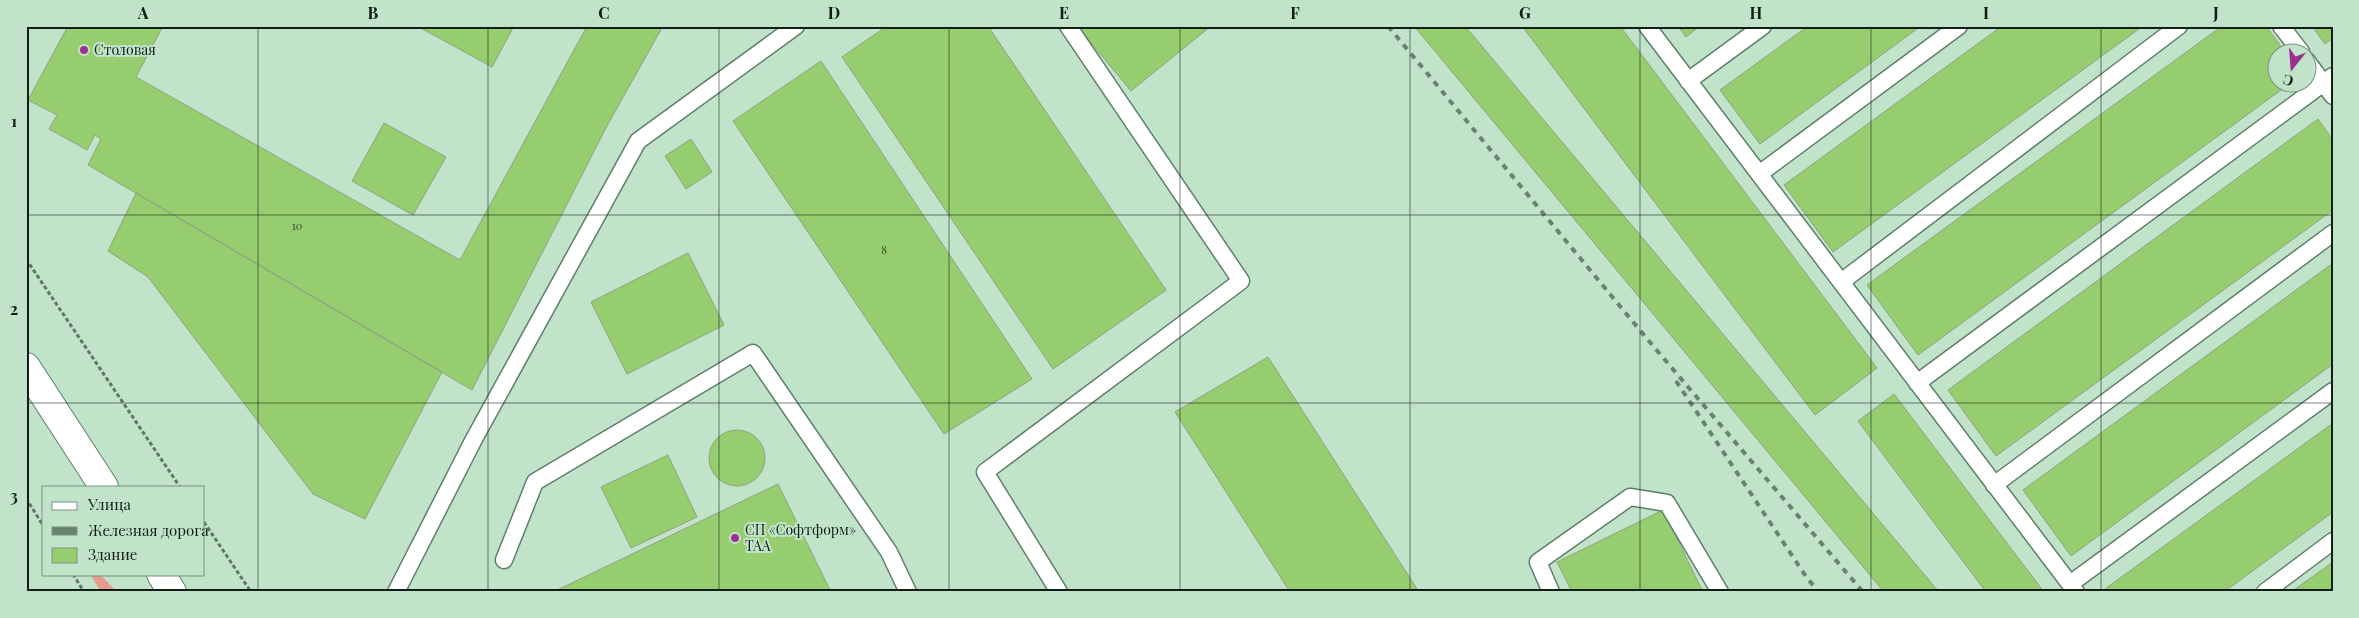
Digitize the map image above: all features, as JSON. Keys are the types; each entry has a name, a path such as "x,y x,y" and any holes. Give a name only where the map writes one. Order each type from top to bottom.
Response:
{"main road":[{"path":"26,367 103,486"},
{"path":"161,576 172,592"}],"lane":[{"path":"396,592 479,430 638,142 796,26"},
{"path":"1059,592 984,472 1242,281 1068,26"},
{"path":"1647,26 2073,588 2333,391"},
{"path":"1688,81 1763,26"},
{"path":"1759,174 1960,26"},
{"path":"1841,282 2180,26"},
{"path":"2281,26 2293,42"},
{"path":"1917,383 2330,85 2316,70"},
{"path":"1994,485 2333,233"},
{"path":"504,560 535,482 753,353 889,552 908,592"},
{"path":"1551,592 1538,562 1630,498 1667,503 1720,592"},
{"path":"2264,592 2333,541"}],"path":[{"path":"26,259 179,486"},
{"path":"26,498 42,524"},
{"path":"205,523 251,592"},
{"path":"74,576 84,592"}],"shaded area":[{"path":"91,576 102,576 117,592 101,592"}],"building":[{"path":"68,26 163,26 136,77 460,260 587,26 663,26 608,124 472,390 88,165 101,139 95,135 87,150 49,129 57,115 28,100"},
{"path":"417,26 514,26 492,67"},
{"path":"887,26 988,26 1166,290 1053,369 842,57"},
{"path":"1077,26 1211,26 1131,91"},
{"path":"1414,26 1465,26 1939,592 1884,592"},
{"path":"1522,26 1620,26 1877,368 1815,415"},
{"path":"1678,26 1700,26 1686,37"},
{"path":"1808,26 1921,26 1760,144 1720,90"},
{"path":"2002,26 2143,26 1833,252 1784,185"},
{"path":"2222,26 2266,26 2278,42 2266,42 2266,92 2278,92 1918,355 1867,285"},
{"path":"2312,26 2333,26 2333,38 2325,44"},
{"path":"821,61 1032,379 944,434 733,121"},
{"path":"2318,119 2333,140 2333,210 1996,456 1948,390"},
{"path":"384,123 446,157 413,215 352,181"},
{"path":"691,139 712,172 686,189 665,156"},
{"path":"136,193 442,372 365,519 313,494 148,277 108,251"},
{"path":"688,253 724,325 627,374 591,302"},
{"path":"2333,263 2333,364 2071,556 2023,490"},
{"path":"1268,357 1419,592 1290,592 1175,412"},
{"path":"1894,394 2044,592 1986,592 1858,421"},
{"path":"2333,423 2333,512 2224,592 2107,592 2105,589"},
{"path":"732,430 742,430 757,438 763,447 765,458 763,469 757,478 742,486 732,486 721,481 714,474 709,463 709,453 714,442 721,435"},
{"path":"668,455 697,517 631,548 601,487"},
{"name":"СП «Софтформ» ТАА","path":"778,484 831,592 553,592"},
{"path":"1663,510 1703,592 1572,592 1557,562"},
{"path":"2333,562 2333,592 2291,592"}],"railway":[{"path":"1388,26 1648,340 1863,592"},
{"path":"1676,381 1807,578 1819,592"}],"place":[{"name":"Столовая","path":"84,50"},
{"name":"СП «Софтформ» ТАА","path":"735,538"}]}
